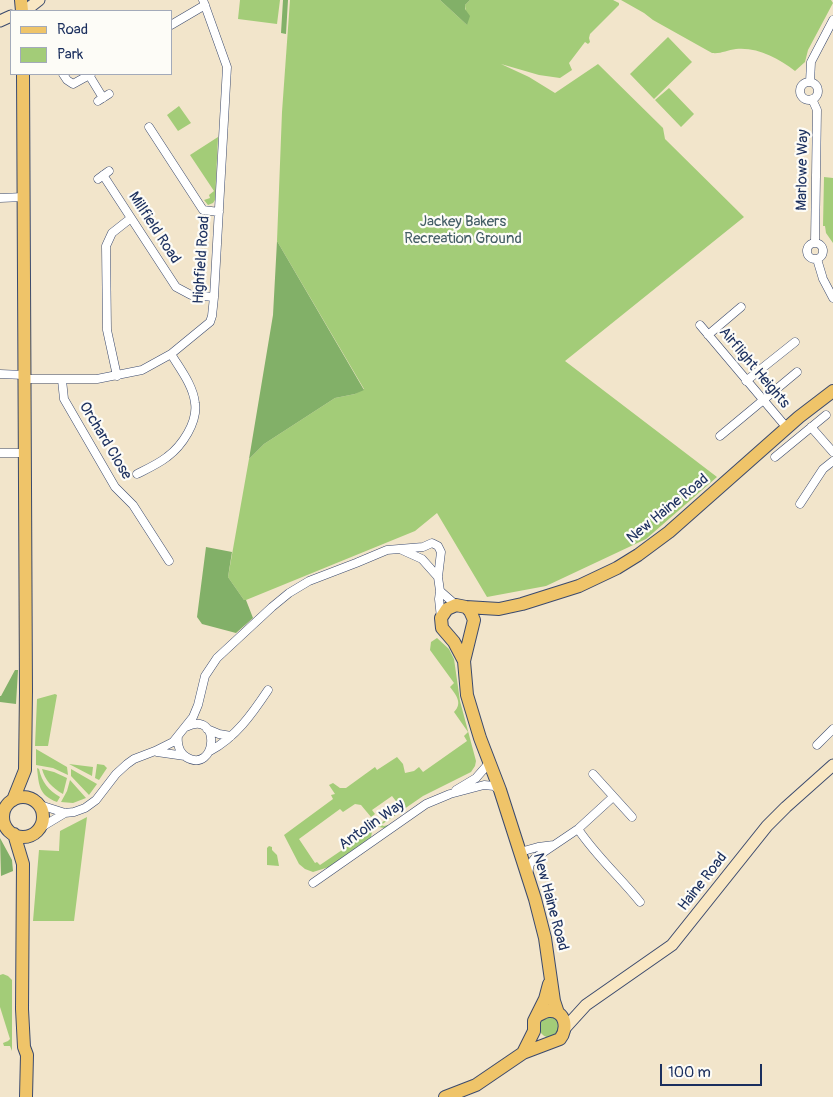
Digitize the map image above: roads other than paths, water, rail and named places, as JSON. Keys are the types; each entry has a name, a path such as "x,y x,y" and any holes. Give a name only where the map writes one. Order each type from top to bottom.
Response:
{"main road":[{"path":"23,864 43,816 36,803 25,770 27,640 24,377 24,75"},
{"name":"New Haine Road","path":"445,633 460,638 469,634 473,627 499,610 543,599 579,586 617,568 680,523 787,428 833,391"},
{"path":"441,618 447,609 461,606 473,615 473,627"},
{"name":"New Haine Road","path":"461,606 499,610"},
{"name":"New Haine Road","path":"441,618 445,633 454,642 464,661"},
{"name":"New Haine Road","path":"473,627 464,661 467,695 527,875 545,938 550,980 561,1018"},
{"path":"25,770 13,800 2,813 6,826 14,834 20,837 36,832"},
{"path":"13,800 20,798 36,803"},
{"path":"14,834 23,864 22,1009 24,1047 27,1055 26,1097"},
{"name":"New Haine Road","path":"537,1016 545,999 550,980"},
{"path":"537,1016 547,1011 561,1018"},
{"name":"Haine Road","path":"523,1053 534,1032 534,1022 537,1016"},
{"name":"Haine Road","path":"445,1097 476,1085 523,1053 548,1043 556,1042 564,1034 561,1018"},
{"path":"534,1032 540,1040 548,1043"},
{"path":"18,1097 20,1055 24,1047"}],"street":[{"path":"25,10 40,0"},
{"path":"172,24 204,2"},
{"name":"Highfield Road","path":"0,374 62,380 96,379 142,370 171,354 210,322 214,297 227,67 204,2"},
{"name":"Marlowe Way","path":"810,82 811,62 833,20"},
{"path":"64,75 73,84 88,75"},
{"path":"91,75 104,98"},
{"name":"Marlowe Way","path":"810,82 815,84 818,89 817,95 812,99 807,99 800,93 803,84 810,82"},
{"name":"Marlowe Way","path":"812,99 817,110 815,242"},
{"path":"149,128 203,210 219,212"},
{"name":"Millfield Road","path":"104,175 176,287 191,295 214,297"},
{"path":"0,198 24,197"},
{"path":"117,376 107,330 106,246 112,233 131,218"},
{"name":"Marlowe Way","path":"815,242 823,248 823,254 817,259"},
{"name":"Marlowe Way","path":"815,242 810,244 807,252 812,258 817,259"},
{"name":"Marlowe Way","path":"817,259 823,279 833,298"},
{"path":"708,335 741,307"},
{"name":"Airflight Heights","path":"700,325 787,428"},
{"path":"746,381 795,342"},
{"path":"137,474 168,456 181,444 193,424 196,404 190,384 171,354"},
{"path":"720,436 797,372"},
{"name":"Orchard Close","path":"62,380 64,399 115,487 133,504 169,561"},
{"path":"775,457 826,415"},
{"path":"811,427 833,452"},
{"path":"0,453 25,453"},
{"path":"800,504 823,469 833,461"},
{"path":"423,561 420,553 423,547 428,543 438,546 441,552 438,577 440,591 438,599 441,618"},
{"path":"36,803 65,813 74,812 90,805 103,792 120,769 134,759 156,752 173,742 193,717 206,676 217,658 289,593 309,581 387,550 423,547"},
{"path":"401,549 423,561 438,577"},
{"path":"423,561 434,563 440,559"},
{"path":"440,591 461,606"},
{"path":"156,752 197,759 206,755 240,729 268,690"},
{"path":"198,705 204,727 212,739 210,751"},
{"path":"185,728 196,724 219,734 231,736"},
{"path":"817,745 832,732"},
{"path":"178,736 178,747 185,756"},
{"name":"Antolin Way","path":"450,794 476,778 490,762"},
{"name":"Haine Road","path":"561,1018 586,1005 672,945 767,826 833,765"},
{"path":"593,774 632,818"},
{"name":"Antolin Way","path":"313,883 426,804 450,794 489,784 500,790"},
{"path":"527,875 530,864 535,858 578,828 613,797"},
{"path":"36,832 65,813"},
{"path":"578,828 597,854 640,902"},
{"path":"520,852 554,845"}],"park label":[{"name":"Jackey Bakers Recreation Ground","path":"463,230"}]}
